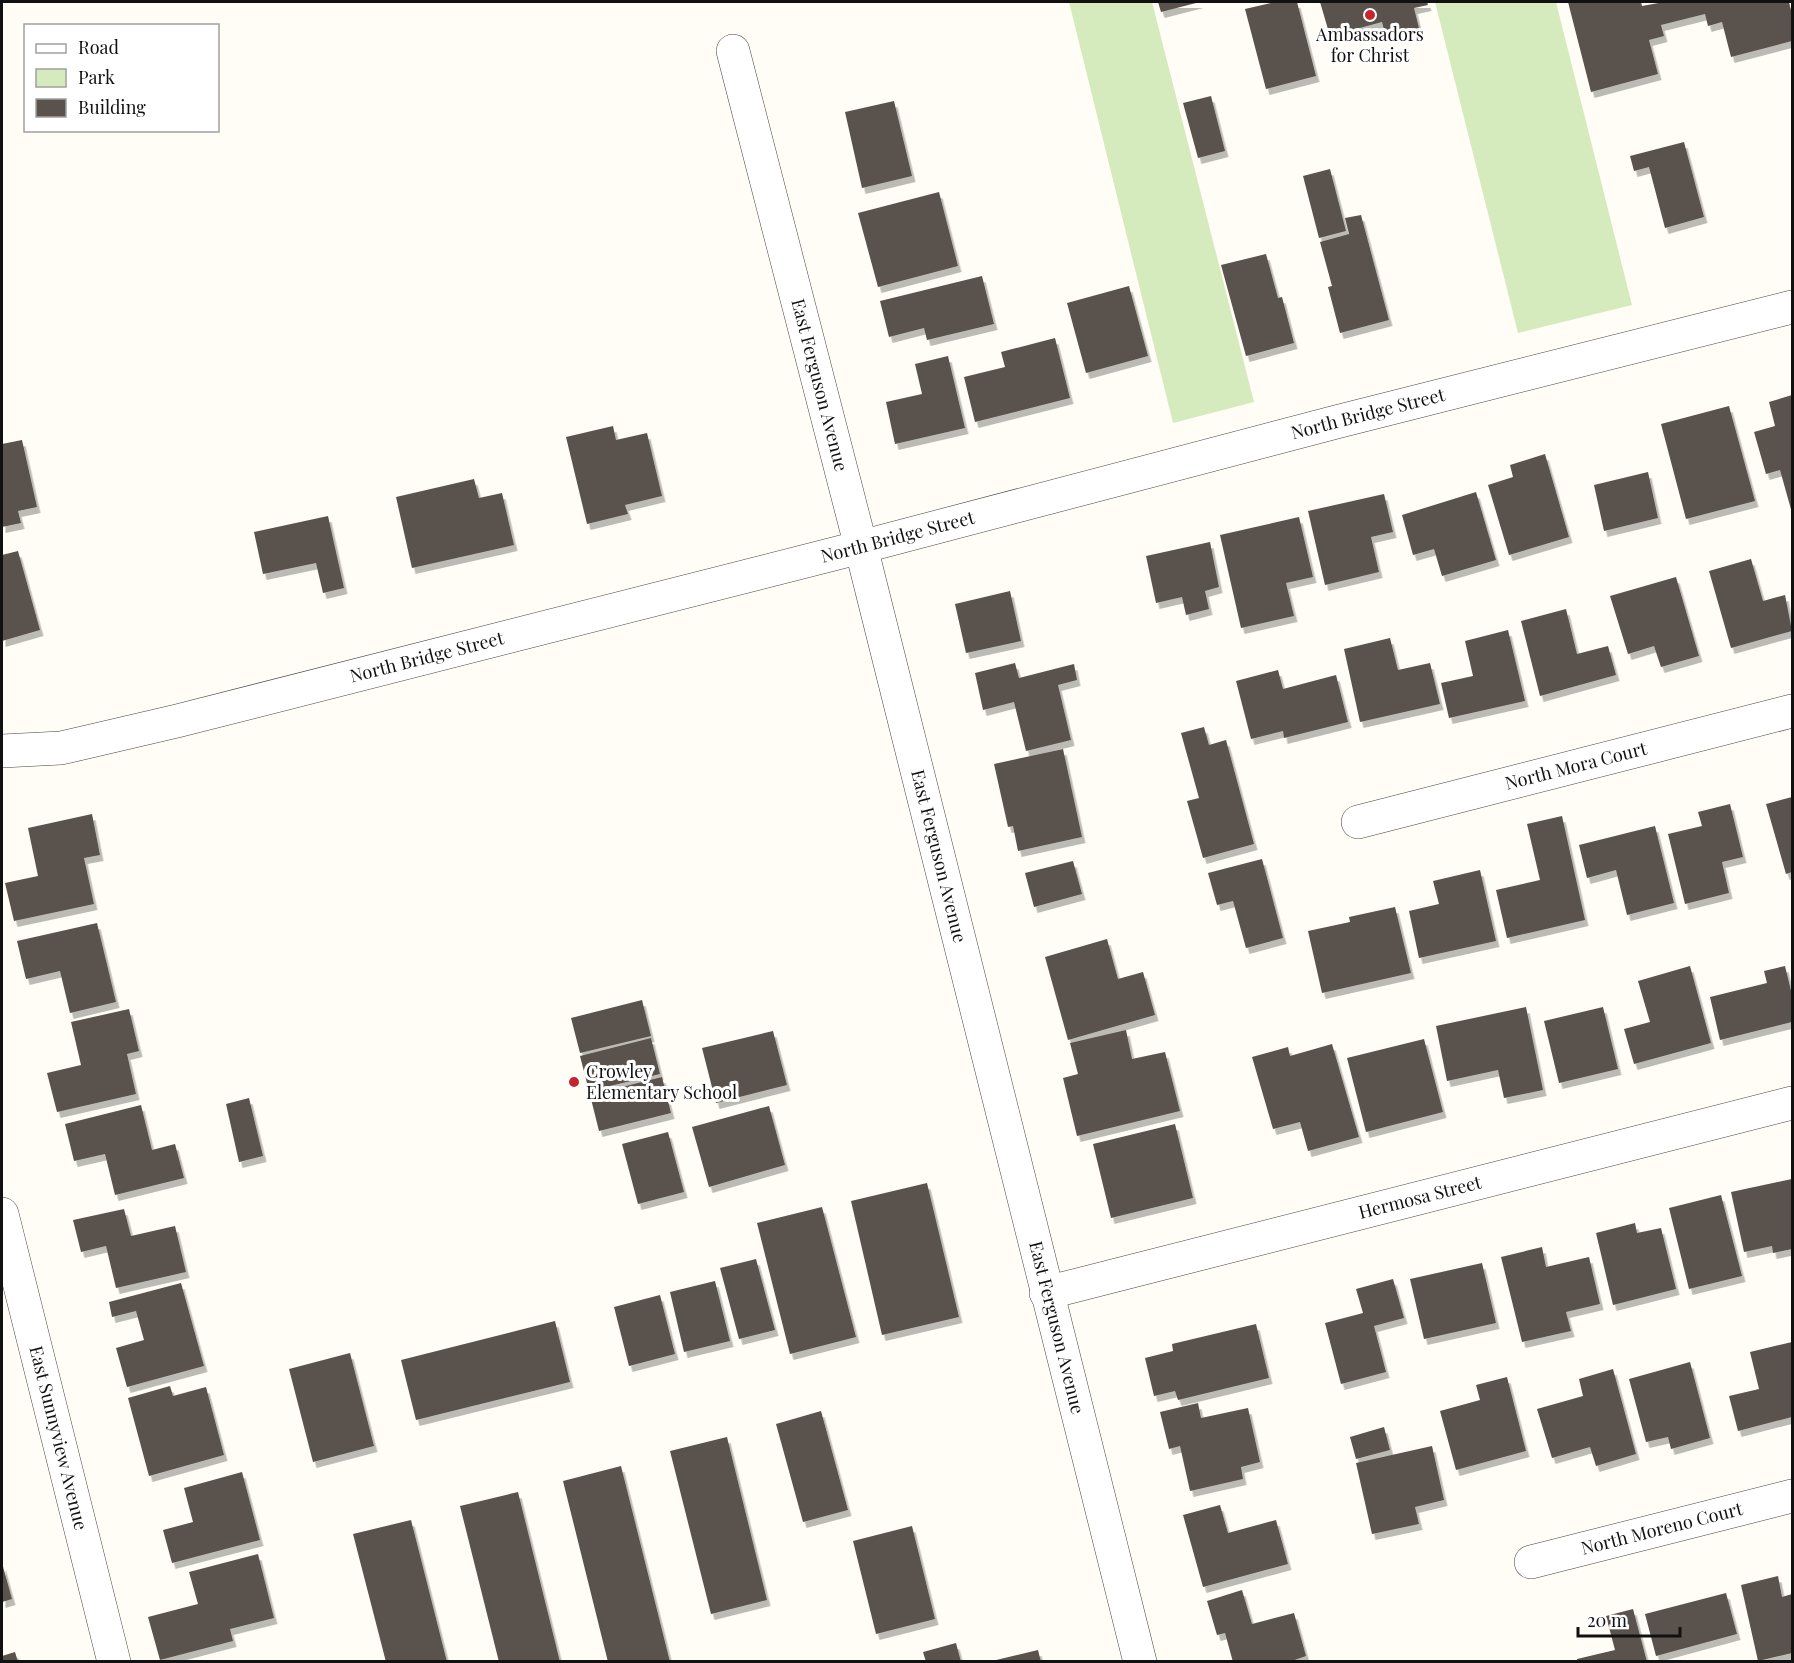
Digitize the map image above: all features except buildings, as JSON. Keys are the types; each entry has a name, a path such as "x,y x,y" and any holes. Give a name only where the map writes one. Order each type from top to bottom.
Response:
{"street":[{"name":"East Ferguson Avenue","path":"733,51 861,547 1140,1662"},
{"name":"North Bridge Street","path":"2,751 61,748 177,721 861,547 1351,418 1792,308"},
{"name":"North Mora Court","path":"1358,822 1792,711"},
{"name":"Hermosa Street","path":"1046,1293 1792,1104"},
{"name":"East Sunnyview Avenue","path":"2,1214 114,1662"},
{"name":"North Moreno Court","path":"1531,1562 1792,1496"}],"green space":[{"path":"1069,2 1152,2 1254,402 1173,423"},
{"path":"1435,2 1556,2 1632,305 1518,333"}],"place":[{"name":"Ambassadors for Christ","path":"1370,15"},
{"name":"Crowley Elementary School","path":"574,1082"}]}
